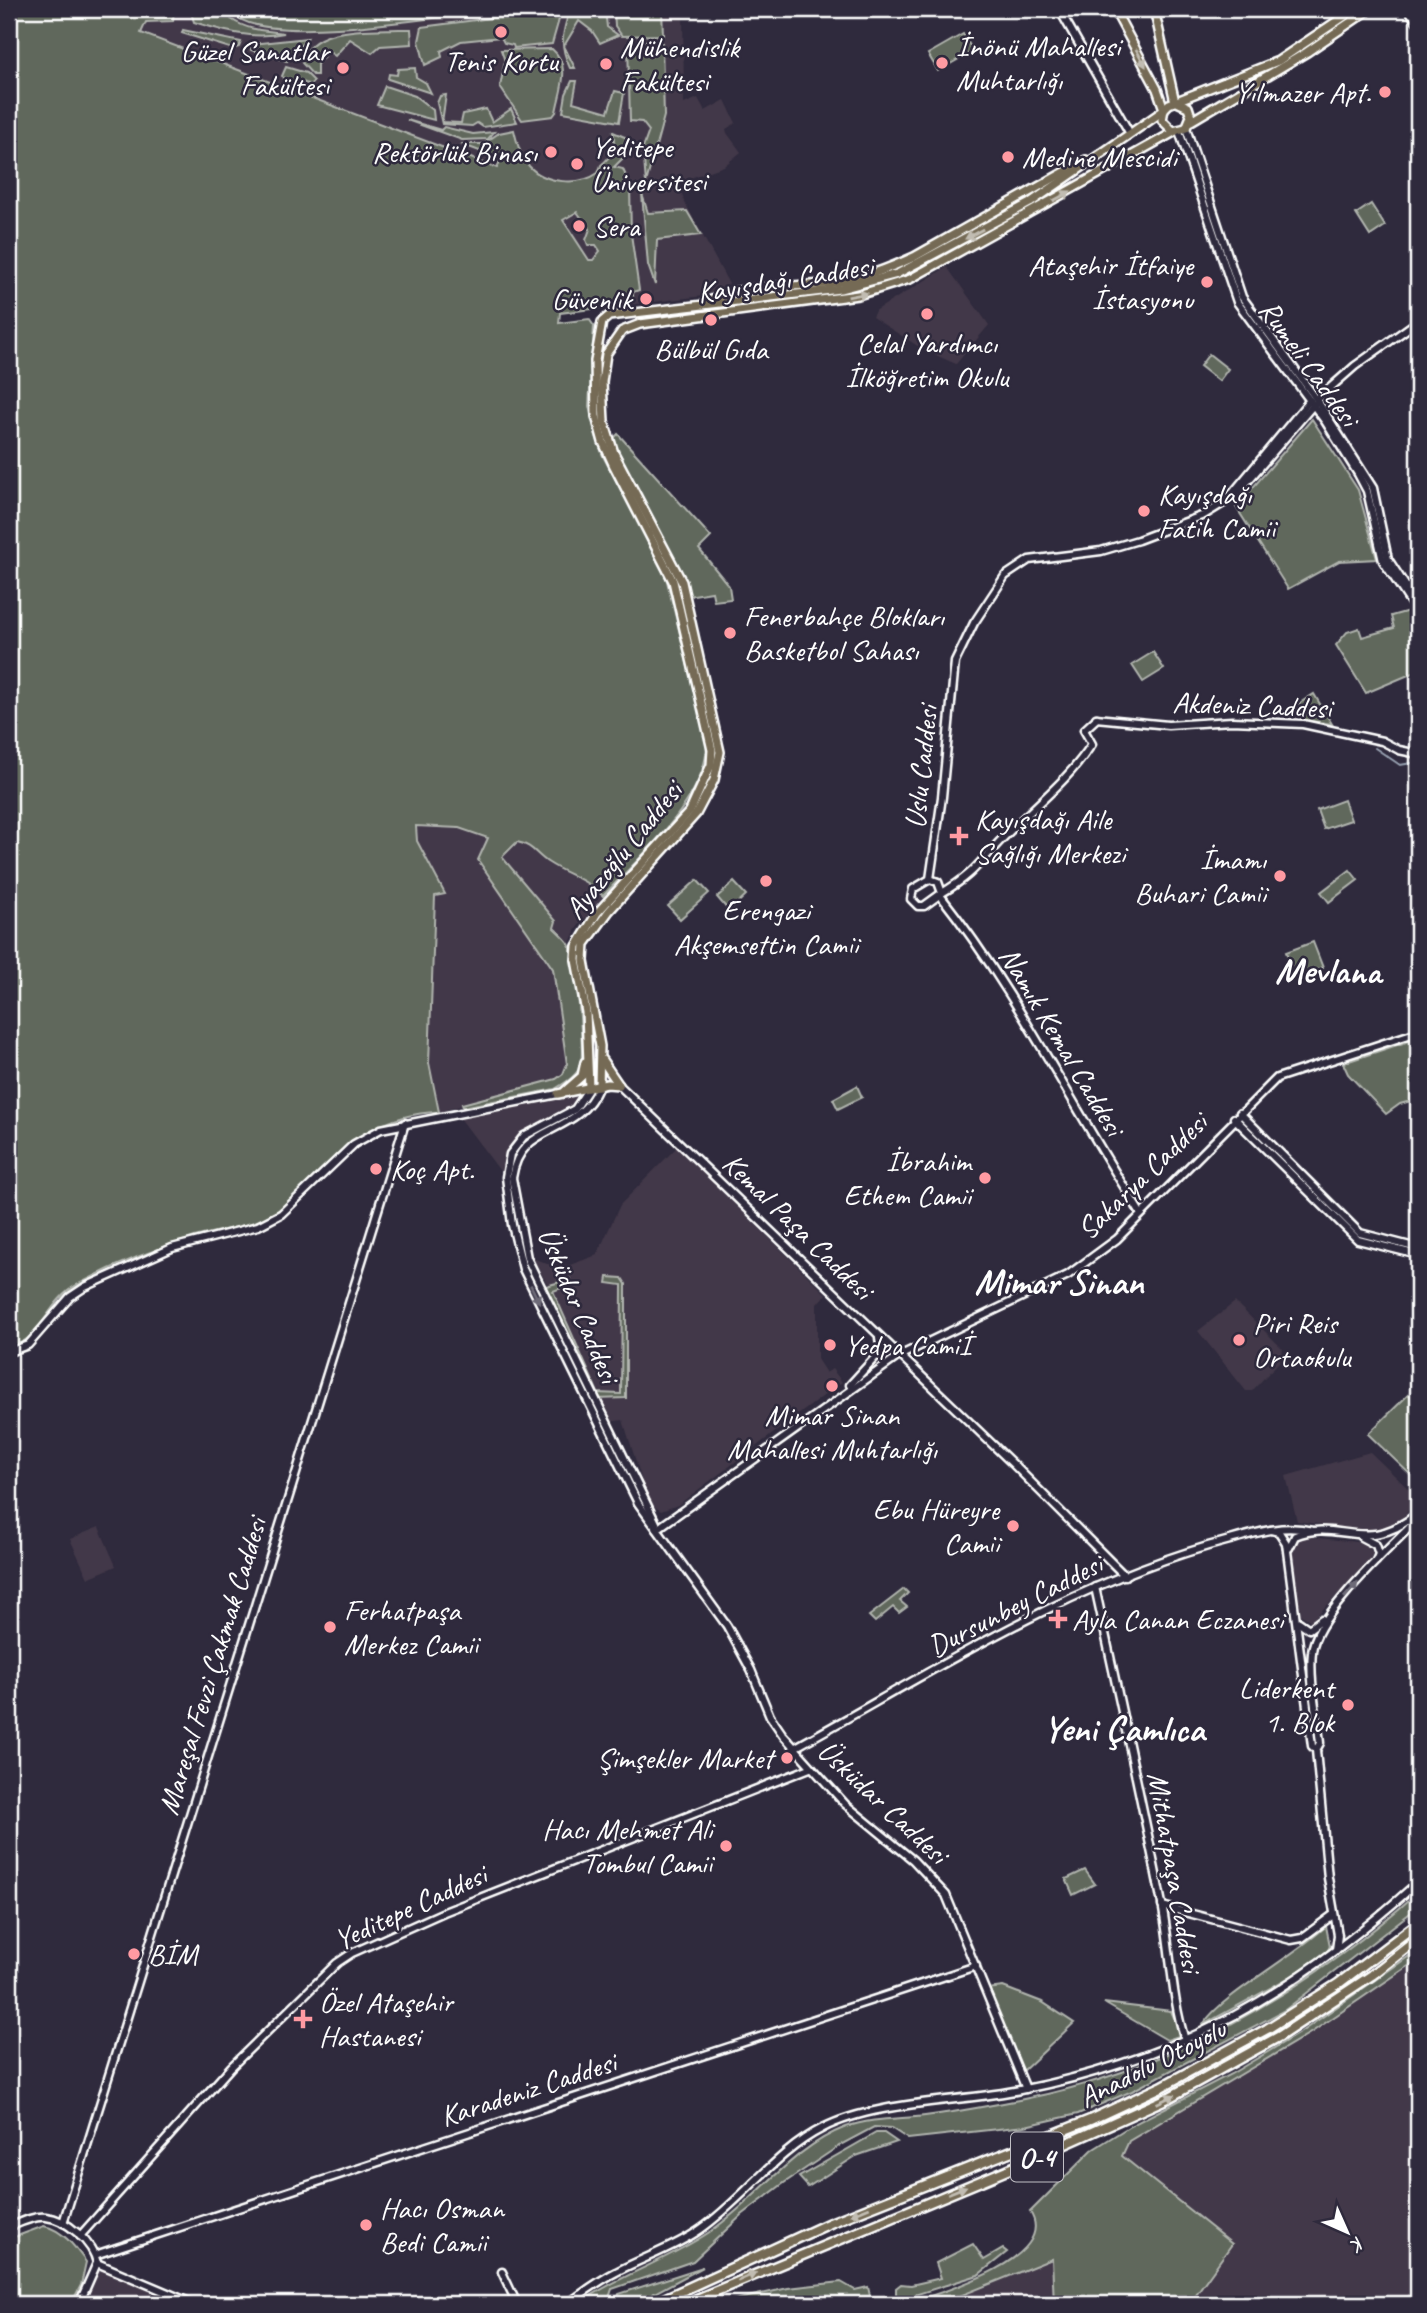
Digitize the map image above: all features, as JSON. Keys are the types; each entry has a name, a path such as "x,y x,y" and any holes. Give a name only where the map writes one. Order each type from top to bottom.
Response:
{"highway":[{"name":"Anadolu Otoyolu","path":"653,2304 830,2223 1090,2120 1161,2087 1300,2009 1418,1920"},
{"name":"Anadolu Otoyolu","path":"685,2304 1007,2170 1168,2098 1280,2036 1418,1941"}],"main road":[{"path":"1114,9 1145,64 1164,110 1164,124 1183,128 1188,107 1176,102"},
{"path":"1154,9 1176,102"},
{"path":"1098,176 1092,171 1094,158 1129,132 1176,102 1278,61 1354,9"},
{"name":"Kayışdağı Caddesi","path":"619,333 640,324 881,289 929,270 1183,128 1307,52 1370,9"},
{"name":"Kayışdağı Caddesi","path":"612,316 704,304 736,293 840,282 885,271 1077,163 1094,158"},
{"path":"612,316 621,320 619,333 605,335 602,325 604,319 612,316"},
{"name":"Ayazoğlu Caddesi","path":"589,1084 584,994 576,960 578,943 597,914 690,811 705,782 712,750 671,574 614,466 599,429 594,387 602,325"},
{"name":"Ayazoğlu Caddesi","path":"599,1086 601,1059 592,992 583,961 585,944 609,911 690,823 714,780 720,752 682,582 614,453 604,421 603,366 619,333"},
{"path":"574,1090 582,1076 588,1049"},
{"path":"601,1059 619,1085"},
{"path":"558,1094 589,1084 600,1073 611,1076"},
{"path":"589,1084 619,1085"},
{"path":"574,1090 584,1097"}],"street":[{"path":"1059,9 1129,132"},
{"path":"1408,9 1418,23"},
{"name":"Rumeli Caddesi","path":"1183,128 1237,302 1315,400 1367,491 1385,560 1418,614"},
{"name":"Uslu Caddesi","path":"930,879 942,797 955,662 974,624 1005,576 1029,560 1101,551 1203,515 1245,488 1315,400 1355,366 1418,321"},
{"name":"Rumeli Caddesi","path":"1385,560 1418,605"},
{"name":"Akdeniz Caddesi","path":"965,879 1000,840 1080,763 1093,744 1084,730 1097,718 1168,725 1232,721 1303,724 1382,741 1399,750 1418,754"},
{"path":"930,879 949,883 965,879 925,906 912,901 913,889 930,879"},
{"path":"938,882 941,894"},
{"name":"Namık Kemal Caddesi","path":"941,894 1006,985 1093,1139 1141,1214"},
{"name":"Sakarya Caddesi","path":"657,1529 840,1395 899,1356 1068,1275 1117,1239 1237,1115 1277,1079 1418,1032"},
{"name":"Üsküdar Caddesi","path":"589,1084 584,1097 563,1117 524,1136 510,1154 507,1165 516,1243 523,1269 551,1318 657,1529 727,1626 751,1670 770,1716 810,1768 845,1804 913,1860 943,1890 955,1912 1026,2089"},
{"name":"Kemal Paşa Caddesi","path":"619,1085 1013,1464 1125,1576"},
{"name":"Üsküdar Caddesi","path":"551,1318 524,1248 512,1178 514,1166 523,1147 531,1139 579,1115 599,1086"},
{"path":"9,1352 28,1345 70,1297 85,1287 172,1248 258,1226 281,1214 354,1144 381,1129 558,1094"},
{"path":"1237,1115 1303,1180 1358,1240 1416,1251"},
{"name":"Mareşal Fevzi Çakmak Caddesi","path":"63,2223 405,1123"},
{"path":"840,1395 881,1352 879,1336"},
{"path":"1288,1559 1291,1540 1313,1531 1358,1536 1395,1530 1418,1513"},
{"path":"1299,1622 1308,1629 1328,1615 1418,1519"},
{"name":"Dursunbey Caddesi","path":"794,1748 996,1637 1095,1587 1190,1550 1294,1526 1313,1531"},
{"path":"1269,1530 1283,1536 1288,1559 1299,1622 1312,1746 1316,1750"},
{"path":"1358,1536 1376,1545 1379,1554 1373,1566"},
{"name":"Mithatpaşa Caddesi","path":"1095,1587 1162,1906 1174,2008 1185,2040"},
{"path":"1328,1615 1312,1651 1320,1743 1316,1750 1338,1945 1332,1955"},
{"name":"Yeditepe Caddesi","path":"80,2236 231,2067 337,1963 352,1953 444,1912 810,1768"},
{"path":"567,2304 616,2272 699,2230 730,2207 794,2146 823,2127 862,2114 1026,2089 1082,2076 1185,2040 1286,1987 1332,1955 1418,1882"},
{"path":"1162,1906 1291,1940 1302,1938 1333,1915"},
{"name":"Karadeniz Caddesi","path":"96,2259 976,1966"},
{"path":"9,2227 46,2217 63,2223 80,2236 96,2259 194,2304"},
{"path":"79,2304 96,2259"},
{"path":"502,2272 517,2304"}],"shaded area":[{"path":"9,9 174,9 173,21 146,22 141,33 497,168 501,159 461,144 483,144 499,133 514,130 519,149 529,166 553,180 572,181 591,177 598,173 613,151 613,132 627,138 627,154 614,167 623,169 630,186 631,234 639,290 633,292 633,296 624,297 625,305 560,313 559,323 589,319 594,326 589,406 595,433 603,456 665,573 707,744 704,765 696,786 683,807 652,845 603,896 522,843 517,842 502,857 556,921 554,928 569,944 579,1003 582,1054 578,1071 555,1089 463,1107 462,1104 556,1079 563,1074 567,1064 553,969 478,860 488,838 459,828 416,826 417,841 445,894 435,896 429,1063 439,1112 401,1118 368,1132 339,1153 286,1205 266,1217 165,1247 120,1264 77,1285 58,1300 30,1336 9,1349","holes":["577,212 590,229 586,240 588,245 596,245 600,251 593,260 589,260 563,220"]},
{"name":"Yeditepe Üniversitesi","path":"174,9 190,9 194,23 245,35 263,36 284,33 262,32 242,26 231,19 232,9 683,9 684,104 698,98 705,111 725,100 736,123 726,129 727,133 741,152 724,166 679,182 684,201 729,284 704,296 560,313 558,318 141,33 146,22 173,21"},
{"path":"190,9 232,9 231,19 244,26 284,33 261,36 238,34 194,22"},
{"path":"238,9 501,9 364,26 287,29 257,25 237,17"},
{"path":"534,9 562,9 552,44 514,48 513,45 504,43 501,37 461,41 441,51 442,57 425,65 419,41 422,27 514,15"},
{"path":"570,9 605,9 607,27 618,35 600,43 592,31 579,21 564,46 575,68 570,68 563,46"},
{"path":"614,9 662,9 663,35 622,36 615,26"},
{"path":"411,29 412,44 380,46 372,53 350,39 335,56 328,51 317,64 317,75 313,75 302,63 307,51 328,36 358,30"},
{"path":"183,30 241,42 239,47 233,49 182,33"},
{"path":"963,34 973,51 938,71 928,54"},
{"path":"307,38 287,61 251,50 252,44"},
{"path":"653,40 653,43 662,43 664,116 646,183 643,148 649,131 642,122 630,121 628,43"},
{"path":"552,49 562,63 563,71 556,112 553,116 522,120 500,87 505,61 501,50"},
{"path":"286,67 306,73 314,81 310,85 295,79 292,85 286,84 282,76"},
{"path":"415,68 416,77 426,83 431,93 388,79 389,74 397,75 398,69"},
{"path":"572,81 577,81 573,102 608,112 615,91 624,93 619,122 563,112 566,94"},
{"path":"385,86 415,96 433,110 434,120 377,105"},
{"path":"446,95 442,122 461,123 463,114 486,109 492,122 511,109 517,122 483,127 477,123 472,126 442,124 437,103 440,96"},
{"path":"407,120 441,130 444,127 473,134 494,132 488,139 462,140"},
{"path":"642,194 648,213 687,211 701,235 657,240 655,285 648,265"},
{"path":"1371,204 1385,226 1370,236 1356,214"},
{"name":"Celal Yardımcı İlköğretim Okulu","path":"947,267 989,325 956,364 924,350 872,317 875,311"},
{"path":"1209,354 1228,369 1219,381 1200,366"},
{"path":"1312,419 1358,490 1377,559 1339,561 1288,589 1236,507"},
{"path":"618,434 711,537 699,549 729,586 731,599 714,601 712,592 688,596 620,457 613,439"},
{"path":"1409,611 1418,624 1418,671 1366,693 1336,645 1347,632 1359,628 1362,637 1394,628 1391,616"},
{"path":"1153,652 1164,669 1143,682 1132,665"},
{"path":"1314,694 1332,724 1304,720 1295,706"},
{"path":"1344,800 1351,820 1324,829 1317,810"},
{"path":"416,826 459,828 488,838 478,860 553,969 567,1064 563,1074 556,1079 439,1112 429,1063 435,896 445,894 417,841"},
{"path":"517,841 531,845 548,863 587,881 603,896 576,929 569,945 501,857"},
{"path":"1350,870 1358,880 1329,902 1321,892"},
{"path":"697,880 709,893 680,919 668,906"},
{"path":"734,882 746,895 729,911 717,897"},
{"path":"1313,942 1323,968 1296,978 1286,952"},
{"path":"1418,1038 1418,1099 1400,1104 1386,1114 1348,1074 1343,1063"},
{"path":"857,1086 862,1097 838,1109 833,1099"},
{"path":"574,1093 578,1099 572,1107 516,1139 504,1162 503,1175 460,1118"},
{"path":"677,1147 826,1294 817,1304 817,1359 826,1373 832,1369 842,1382 678,1505 661,1511 649,1503 623,1420 608,1422 550,1289 533,1258 547,1264 570,1265 597,1255 620,1205"},
{"path":"608,1277 622,1278 626,1284 626,1398 596,1399 543,1287 570,1279 572,1284 553,1291 598,1393 621,1394 622,1285 607,1283"},
{"name":"Piri Reis Ortaokulu","path":"1235,1302 1283,1349 1280,1361 1252,1391 1246,1391 1198,1331"},
{"path":"1409,1394 1418,1403 1418,1482 1368,1434"},
{"path":"1370,1452 1418,1498 1405,1516 1392,1526 1379,1530 1356,1530 1297,1521 1286,1476"},
{"path":"99,1527 116,1566 88,1578 70,1539"},
{"path":"1300,1536 1366,1543 1373,1553 1366,1567 1311,1621 1301,1615 1292,1549"},
{"path":"904,1589 908,1593 900,1601 907,1607 899,1613 893,1607 875,1622 869,1616"},
{"path":"1085,1870 1095,1884 1073,1895 1066,1879"},
{"path":"1418,1892 1418,1907 1285,2010 1132,2091 1078,2114 1025,2126 908,2139 891,2128 874,2127 842,2144 784,2183 742,2215 693,2261 612,2289 607,2304 579,2304 708,2233 791,2161 826,2136 865,2122 960,2111 1019,2100 1128,2070 1232,2023 1282,1994 1330,1963"},
{"path":"1326,1926 1330,1946 1327,1952 1290,1977 1203,2025 1224,2002"},
{"path":"1418,1950 1418,1963 1413,1963 1312,2032 1129,2141 1122,2156 1232,2244 1189,2304 1054,2304 1052,2259 940,2304 905,2304 965,2283 1012,2259 1028,2245 1035,2229 1030,2212 1092,2150 1130,2126 1231,2074 1301,2032"},
{"path":"1413,1963 1418,1963 1418,2304 940,2304 991,2284 1121,2156 1129,2141 1312,2032"},
{"path":"1003,1987 1042,2002 1074,2023 1022,2072 987,1989"},
{"path":"1104,2003 1171,2011 1182,2035 1167,2040"},
{"path":"876,2133 884,2133 897,2142 856,2156 808,2187 799,2177"},
{"path":"44,2226 63,2235 86,2262 81,2285 71,2304 9,2304 9,2239"},
{"path":"973,2244 984,2260 1003,2249 1007,2252 978,2275 902,2299 896,2294 896,2288 901,2284 911,2285 941,2278 936,2263"},
{"path":"703,2267 634,2304 616,2304 619,2294"},
{"path":"99,2270 180,2302 183,2304 80,2304"},
{"path":"841,2282 855,2290 868,2287 871,2300 888,2297 890,2300 885,2304 837,2299 790,2304 717,2304 788,2288"}],"waterway":[{"path":"1375,748 1400,765 1418,762"}],"place":[{"name":"Tenis Kortu","path":"501,32"},
{"name":"İnönü Mahallesi Muhtarlığı","path":"942,63"},
{"name":"Mühendislik Fakültesi","path":"606,64"},
{"name":"Güzel Sanatlar Fakültesi","path":"343,68"},
{"name":"Yılmazer Apt.","path":"1385,92"},
{"name":"Rektörlük Binası","path":"551,152"},
{"name":"Medine Mescidi","path":"1008,157"},
{"name":"Yeditepe Üniversitesi","path":"577,164"},
{"name":"Sera","path":"579,226"},
{"name":"Ataşehir İtfaiye İstasyonu","path":"1207,282"},
{"name":"Güvenlik","path":"646,299"},
{"name":"Celal Yardımcı İlköğretim Okulu","path":"927,314"},
{"name":"Bülbül Gıda","path":"711,320"},
{"name":"Kayışdağı Fatih Camii","path":"1144,511"},
{"name":"Fenerbahçe Blokları Basketbol Sahası","path":"730,633"},
{"name":"Kayışdağı Aile Sağlığı Merkezi","path":"959,836"},
{"name":"İmamı Buhari Camii","path":"1280,876"},
{"name":"Erengazi Akşemsettin Camii","path":"766,881"},
{"name":"Koç Apt.","path":"376,1169"},
{"name":"İbrahim Ethem Camii","path":"985,1178"},
{"name":"Piri Reis Ortaokulu","path":"1239,1340"},
{"name":"Yedpa Camiİ","path":"830,1345"},
{"name":"Mimar Sinan Mahallesi Muhtarlığı","path":"832,1386"},
{"name":"Ebu Hüreyre Camii","path":"1013,1526"},
{"name":"Ayla Canan Eczanesi","path":"1058,1619"},
{"name":"Ferhatpaşa Merkez Camii","path":"330,1627"},
{"name":"Liderkent 1. Blok","path":"1348,1705"},
{"name":"Şimşekler Market","path":"787,1758"},
{"name":"Hacı Mehmet Ali Tombul Camii","path":"726,1846"},
{"name":"BİM","path":"134,1954"},
{"name":"Özel Ataşehir Hastanesi","path":"303,2019"},
{"name":"Hacı Osman Bedi Camii","path":"366,2225"}],"district":[{"name":"Mevlana","path":"1328,970"},
{"name":"Mimar Sinan","path":"1059,1281"},
{"name":"Yeni Çamlıca","path":"1124,1728"}]}
